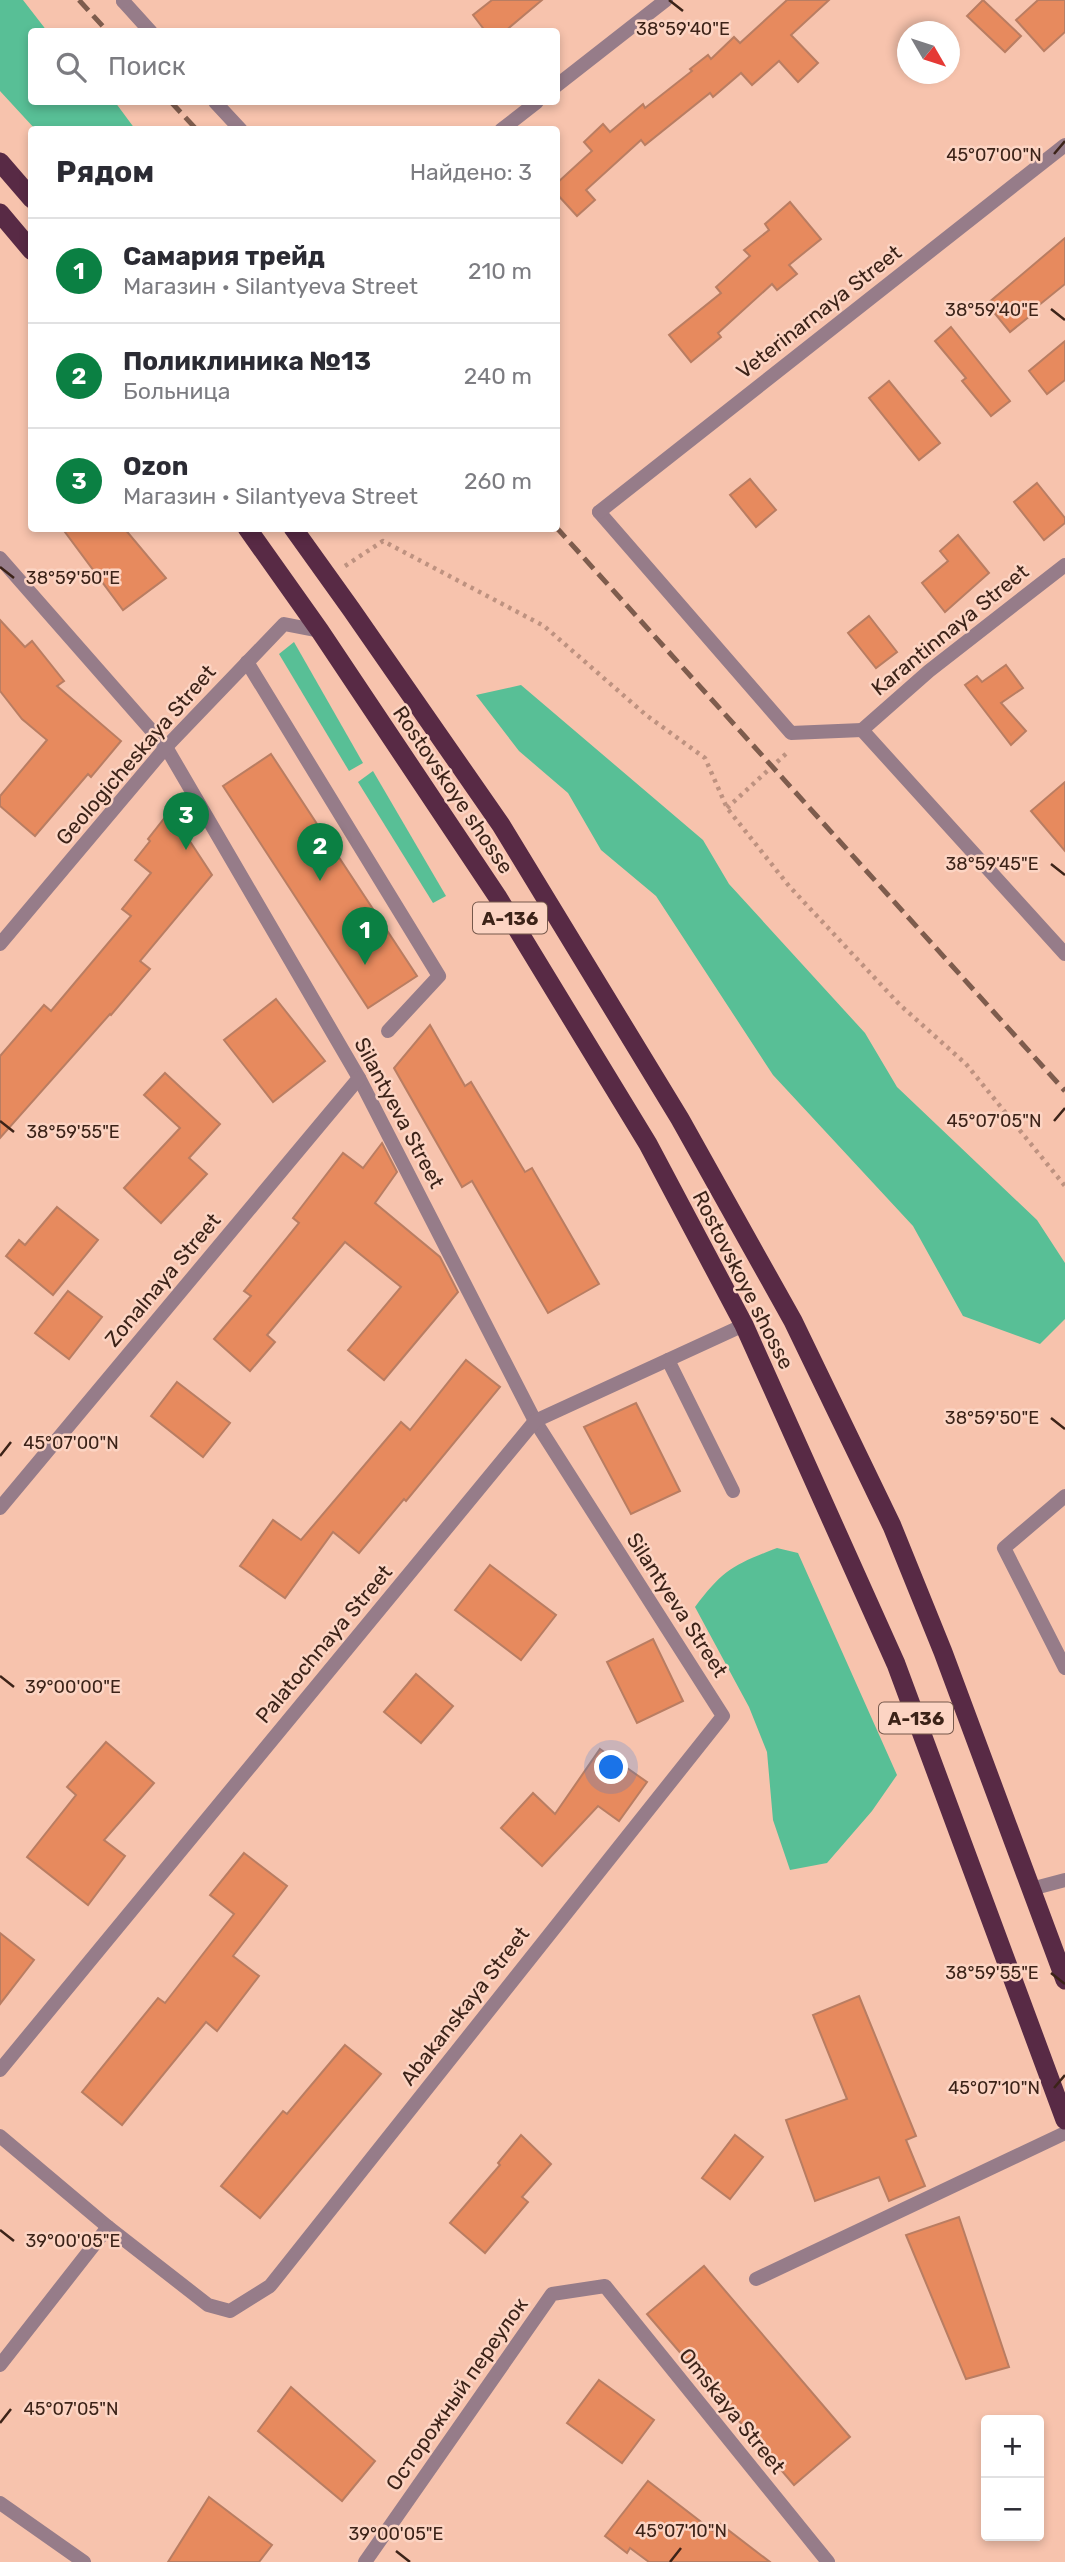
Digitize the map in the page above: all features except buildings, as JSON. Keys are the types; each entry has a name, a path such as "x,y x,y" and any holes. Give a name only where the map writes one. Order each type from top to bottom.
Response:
{"highway":[{"path":"0,162 28,194"},
{"path":"0,214 28,246"},
{"name":"Rostovskoye shosse","path":"250,532 320,631 511,919 648,1144 744,1325 896,1664 1065,2119"},
{"name":"Rostovskoye shosse","path":"296,532 501,825 680,1118 793,1321 892,1526 943,1652 1065,1980"}],"street":[{"path":"560,83 666,0"},
{"path":"124,1 148,28"},
{"path":"218,105 237,126"},
{"path":"506,126 533,105"},
{"name":"Veterinarnaya Street","path":"810,731 791,733 599,512 1065,145"},
{"name":"Silantyeva Street","path":"0,558 166,747 359,1078 535,1422 723,1716"},
{"name":"Karantinnaya Street","path":"862,730 929,671 1065,565"},
{"name":"Geologicheskaya Street","path":"0,944 166,747 284,624 320,631"},
{"path":"247,662 439,976 388,1031"},
{"path":"810,731 862,730 1065,954"},
{"name":"Zonalnaya Street","path":"0,1508 359,1078"},
{"name":"Palatochnaya Street","path":"0,2070 535,1422 744,1325"},
{"path":"668,1360 733,1491"},
{"path":"1065,1496 1004,1548 1065,1668"},
{"name":"Abakanskaya Street","path":"108,2227 208,2305 230,2311 270,2286 723,1716"},
{"path":"1031,1889 1065,1880"},
{"path":"756,2279 1065,2133"},
{"path":"0,2136 108,2227 0,2365"},
{"name":"Осторожный переулок","path":"365,2562 552,2294 605,2286"},
{"name":"Omskaya Street","path":"605,2286 828,2562"},
{"path":"0,2503 84,2562"}],"path":[{"path":"351,577 344,567 383,541 544,626 646,715 705,758 727,808 789,886 900,1005 966,1064 1065,1186"},
{"path":"727,808 810,731"}],"green space":[{"path":"0,0 23,0 45,28 28,28 28,105 117,105 133,126 32,126 0,91"},
{"path":"294,642 363,763 349,771 279,654"},
{"path":"521,685 703,840 729,884 865,1033 897,1087 1037,1220 1065,1263 1065,1319 1040,1344 963,1316 913,1226 773,1075 656,896 601,850 568,793 519,751 476,695"},
{"path":"373,771 446,896 433,903 358,782"},
{"path":"777,1548 798,1553 897,1775 872,1811 827,1863 790,1870 773,1820 767,1752 749,1707 695,1607 730,1570"}],"railway":[{"path":"79,0 104,28"},
{"path":"174,105 193,126"},
{"path":"560,531 1065,1091"}],"place":[{"name":"Ozon","path":"186,850"},
{"name":"Поликлиника №13","path":"320,881"},
{"name":"Самария трейд","path":"365,965"}]}
